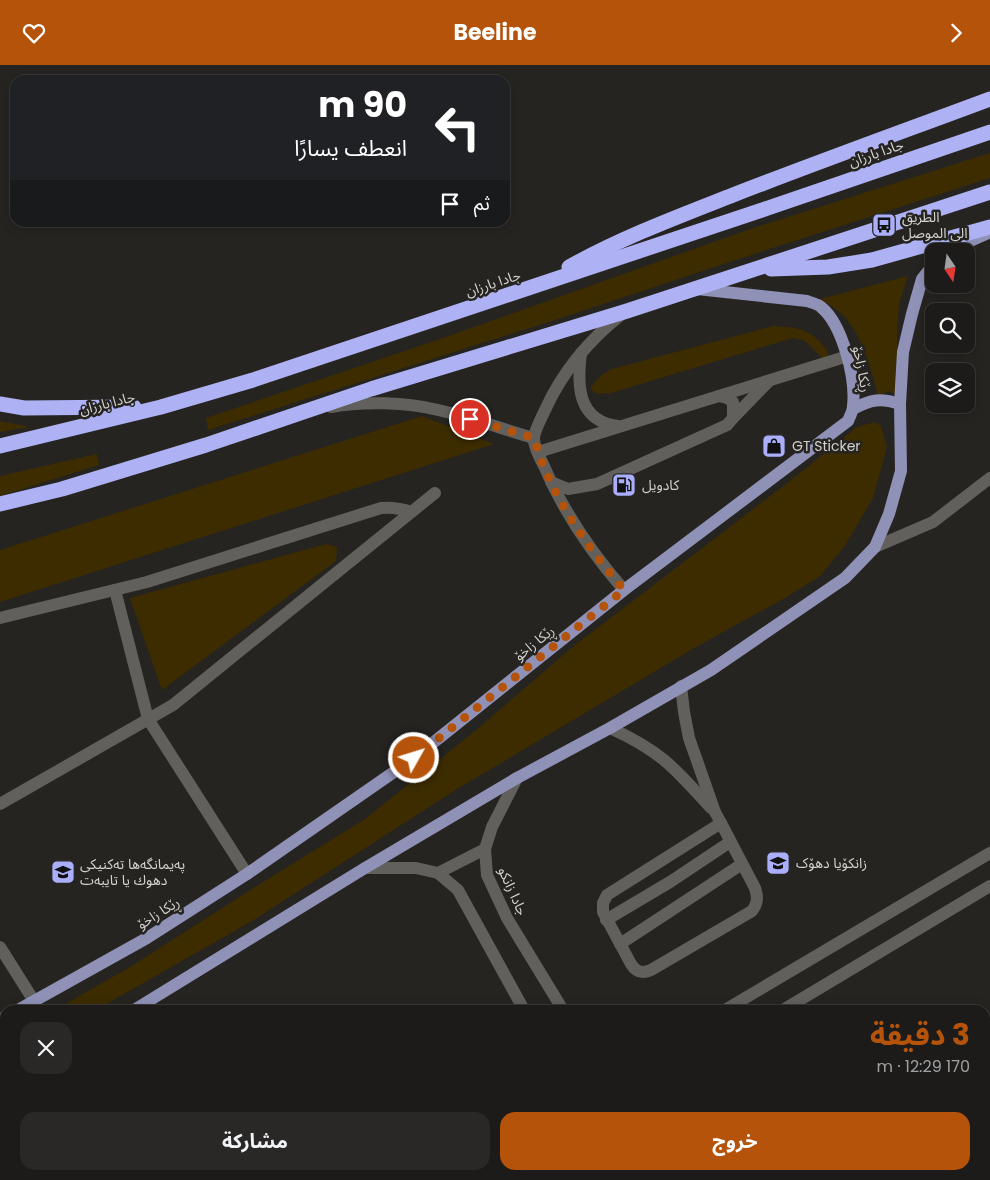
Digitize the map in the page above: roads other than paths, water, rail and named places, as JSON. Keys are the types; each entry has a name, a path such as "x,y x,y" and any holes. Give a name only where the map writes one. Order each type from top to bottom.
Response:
{"highway":[{"path":"536,286 588,257 669,220 794,171 990,99"},
{"name":"جادا بارزان","path":"0,446 161,407 253,380 990,132"},
{"path":"0,504 81,483 206,445 990,192"},
{"path":"752,270 828,267 872,261 990,227"},
{"path":"0,404 24,408 161,407"}],"main road":[{"path":"966,243 990,232"},
{"path":"142,1005 365,868 517,778 711,670 845,578 875,547 889,514 901,471 900,404 903,352 922,279 925,275"},
{"name":"ڕێکا زاخۆ","path":"27,1005 147,938 247,874 414,758 624,590 832,435 848,421 853,409 854,394 848,356 833,321 820,306 807,301 694,289"},
{"path":"853,409 864,403 876,400 900,404"}],"street":[{"path":"624,590 583,539 566,511 551,482 534,438 551,396 563,376 581,353 608,325 626,311"},
{"path":"581,353 579,382 582,399 595,419 607,425 620,427"},
{"path":"538,452 848,356"},
{"path":"551,482 568,489 597,484 727,425 768,381"},
{"path":"719,396 727,398 732,402 733,418"},
{"path":"312,410 362,404 387,404 437,409 534,438"},
{"path":"875,547 933,522 990,478"},
{"path":"0,804 174,705 435,493"},
{"path":"0,618 147,582 381,508 400,508 411,512"},
{"path":"115,590 148,719 247,874"},
{"path":"681,686 689,738 718,817 758,896 757,904 752,911 645,972 639,972 634,969 606,920 603,912 603,903 607,895 718,817"},
{"path":"610,727 636,740 665,761 718,817"},
{"name":"جادا زانکو","path":"517,778 492,827 485,849 487,875 507,918 560,1005"},
{"path":"606,920 670,882 730,842"},
{"path":"438,873 485,849"},
{"path":"733,1005 990,853"},
{"path":"620,944 742,864"},
{"path":"365,868 416,868 438,873 458,891 521,1005"},
{"path":"792,1005 990,886"},
{"path":"0,947 34,1001"}],"place":[{"name":"الطريق الى الموصل","path":"884,225"},
{"name":"GT Sticker","path":"774,446"},
{"name":"كادويل","path":"624,485"},
{"name":"زانکۆیا دهۆک","path":"778,863"},
{"name":"پەیمانگەها تەکنیکی دهوك یا تایبەت","path":"63,872"}]}
